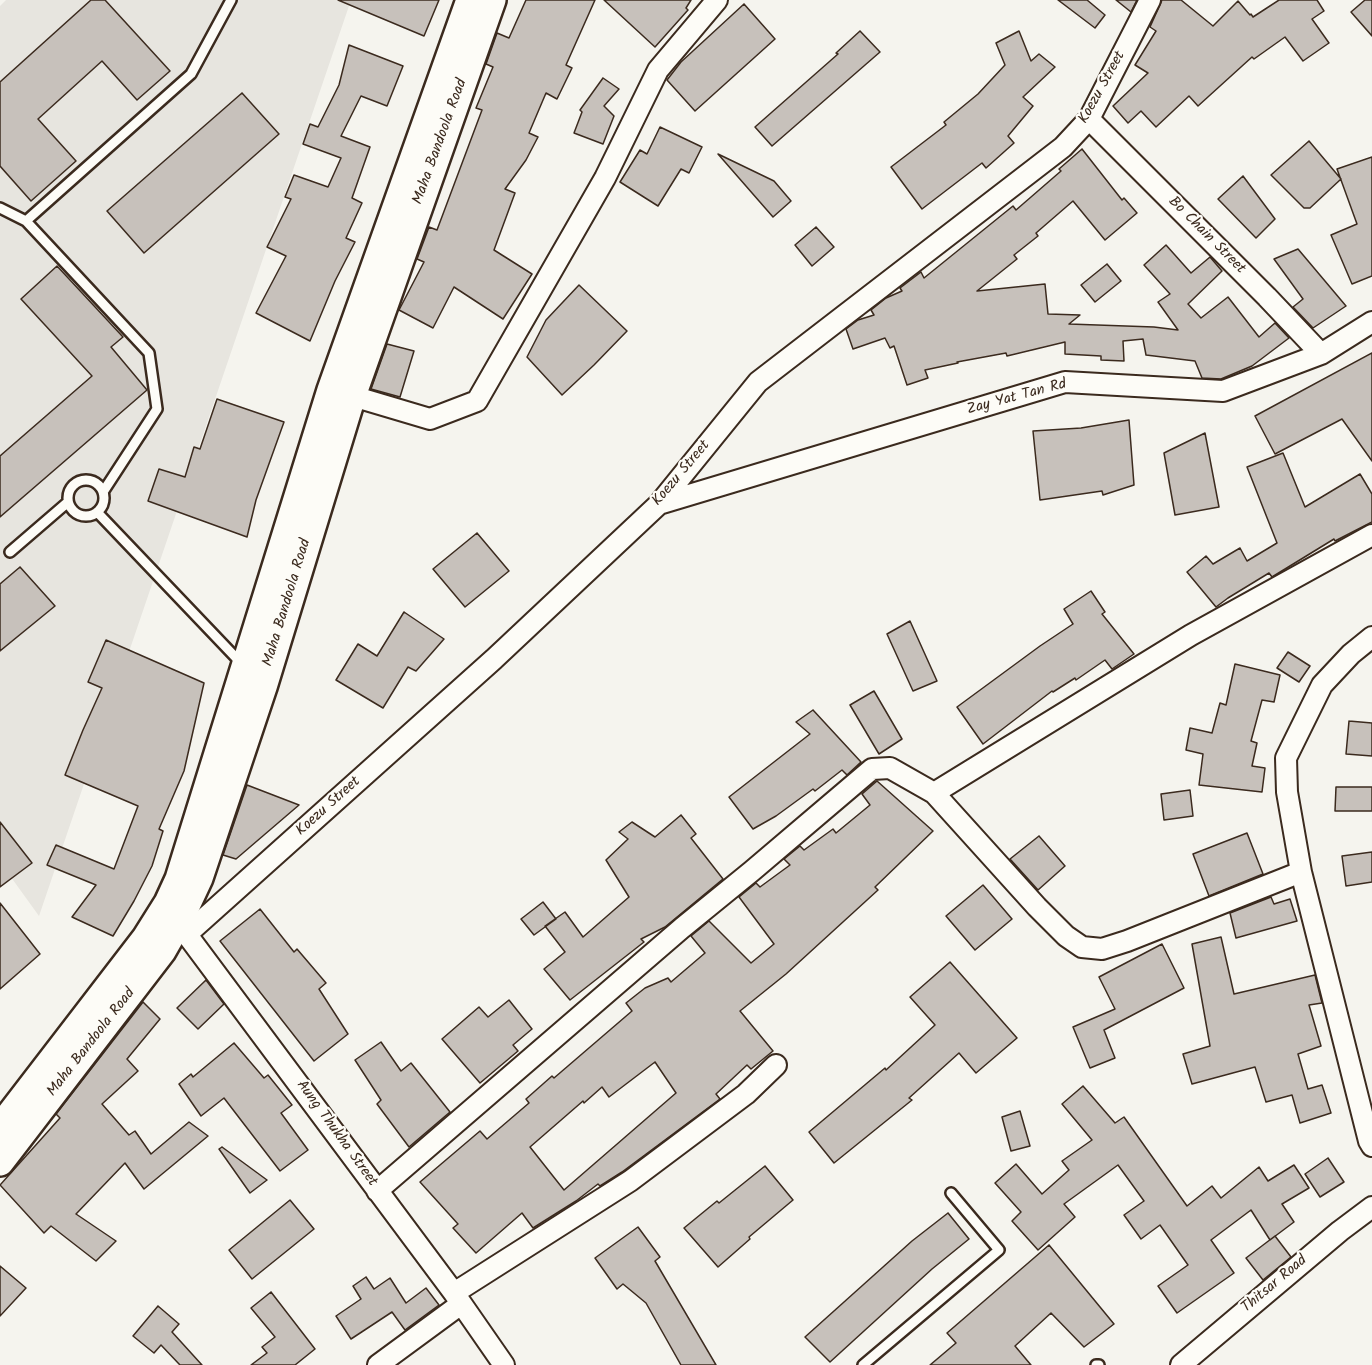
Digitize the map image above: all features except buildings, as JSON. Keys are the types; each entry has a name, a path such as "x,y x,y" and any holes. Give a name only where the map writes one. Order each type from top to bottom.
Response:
{"main road":[{"name":"Maha Bandoola Road","path":"0,1162 141,981 162,951 178,920 179,879 254,678 342,393 470,0"},
{"name":"Maha Bandoola Road","path":"342,393 492,0"},
{"name":"Maha Bandoola Road","path":"0,1128 126,966 178,920"}],"street":[{"path":"342,393 430,420 477,401 605,178 658,70 717,0"},
{"name":"Koezu Street","path":"178,920 494,659 659,504 758,382 1063,147 1089,120 1150,0"},
{"name":"Bo Chain Street","path":"1089,120 1259,288 1322,354"},
{"name":"Zay Yat Tan Rd","path":"659,504 1065,382 1223,391 1322,354 1372,322"},
{"path":"934,794 1191,635 1372,535"},
{"path":"1372,637 1351,654 1322,686 1286,758 1287,792 1301,872 1372,1146"},
{"path":"377,1191 682,928 752,872 872,769 890,768 934,794 1037,907 1066,936 1082,947 1102,949 1127,941 1301,872"},
{"name":"Aung Thukha Street","path":"178,920 458,1298 504,1365"},
{"path":"378,1365 458,1298 630,1181 746,1094 776,1065"},
{"name":"Thitsar Road","path":"1181,1365 1340,1231 1372,1207"}],"lane":[{"path":"26,221 191,74 231,0"},
{"path":"0,208 26,221 149,353 157,409 103,492 103,503 97,512 86,516 80,515 74,512 68,502"},
{"path":"10,552 68,502 70,490 79,482 96,483 103,492"},
{"path":"97,512 254,678"},
{"path":"863,1365 999,1250 951,1193"}],"shaded area":[{"path":"6,0 351,0 39,916 0,862 0,6"}]}
